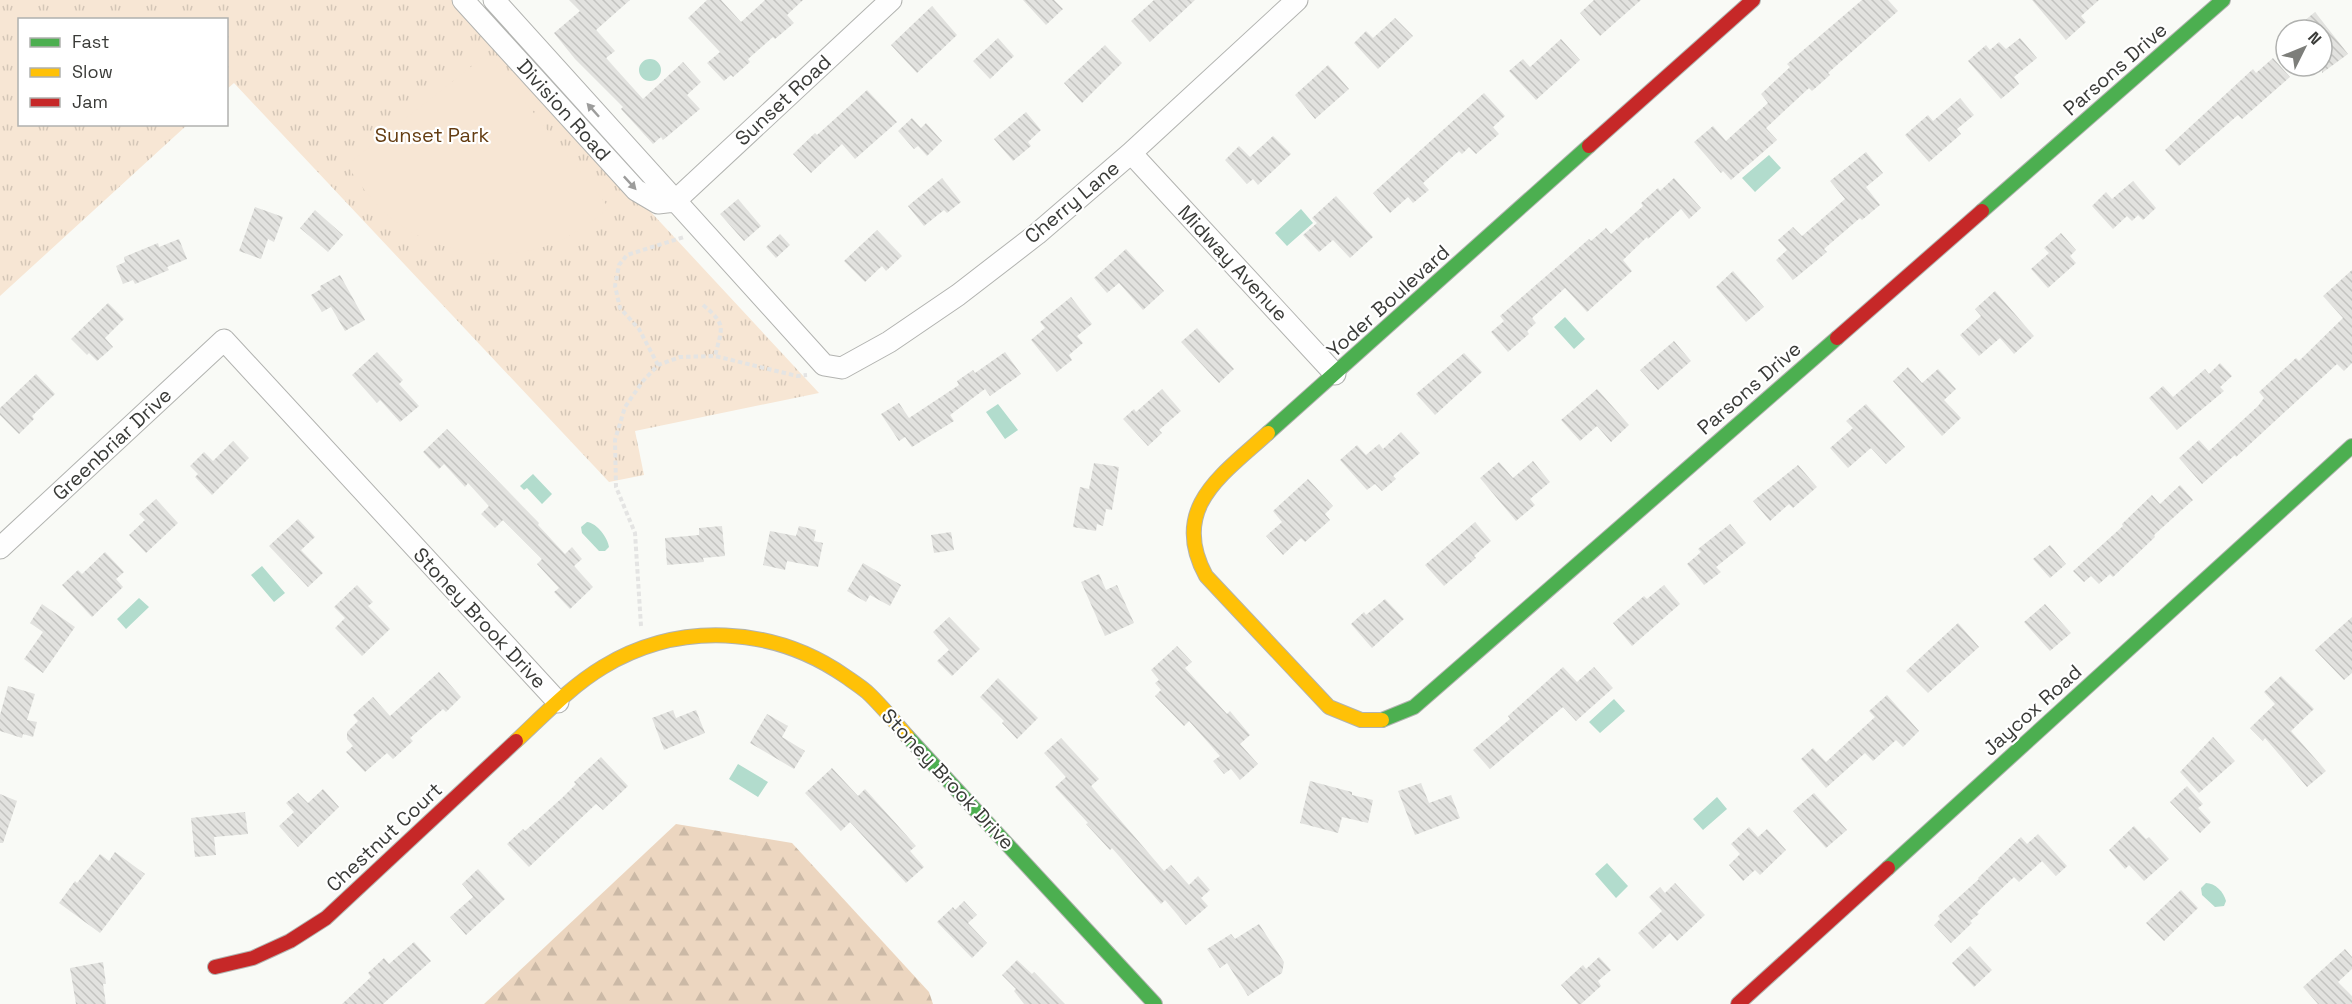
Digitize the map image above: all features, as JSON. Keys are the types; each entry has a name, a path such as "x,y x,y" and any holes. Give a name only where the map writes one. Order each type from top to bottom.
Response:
{"street":[{"name":"Division Road","path":"463,0 636,190 658,203 675,201"},
{"name":"Sunset Road","path":"675,201 891,0"},
{"name":"Cherry Lane","path":"824,365 842,368 889,342 958,295 1036,234 1131,153 1297,0"},
{"name":"Yoder Boulevard","path":"1287,665 1206,576 1200,566 1194,548 1192,530 1196,512 1204,495 1215,481 1753,0"},
{"name":"Parsons Drive","path":"1287,665 1319,699 1344,717 1362,721 1380,721 1398,716 1414,707 2223,0"},
{"name":"Division Road","path":"505,4 675,201 824,365"},
{"path":"487,27 505,4"},
{"name":"Midway Avenue","path":"1131,153 1335,374"},
{"name":"Greenbriar Drive","path":"0,548 224,340"},
{"name":"Stoney Brook Drive","path":"224,340 558,702 599,669 642,647 669,639 707,634 745,636 801,650 818,658 866,691 1155,1004"},
{"name":"Jaycox Road","path":"1737,1004 2352,446"},
{"name":"Chestnut Court","path":"215,967 253,958 290,941 326,918 558,702"}],"path":[{"path":"658,365 639,329 620,308 615,286 619,265 627,255 640,249 702,231"},
{"path":"703,305 721,322 722,328 715,356"},
{"path":"642,647 635,532 616,487 615,440 625,407 643,381 658,365 680,357 715,356 797,376 806,376 824,365"}],"green space":[{"name":"Sunset Park","path":"0,0 454,0 819,393 635,431 644,475 609,482 234,83 228,88 228,18 18,18 18,126 186,126 0,296"},
{"path":"487,54 609,208 573,234 537,249 491,254 467,252 422,237 401,226 383,211 347,165"},
{"path":"676,824 792,843 929,992 933,1004 484,1004"}],"shaded area":[{"path":"650,59 658,62 661,70 658,78 650,81 642,78 639,70 642,62"},
{"path":"1769,155 1781,168 1755,192 1742,178"},
{"path":"1301,209 1313,223 1287,246 1275,233"},
{"path":"1565,317 1585,339 1574,349 1554,327"},
{"path":"998,404 1018,430 1005,439 986,412"},
{"path":"533,474 552,494 542,504 527,488 524,490 520,486"},
{"path":"587,522 595,525 604,535 609,547 605,551 599,551 582,533 581,527"},
{"path":"262,566 285,593 274,602 251,575"},
{"path":"139,598 149,607 126,629 117,619"},
{"path":"1614,699 1625,711 1600,733 1589,722"},
{"path":"738,764 768,782 758,797 729,779"},
{"path":"1717,797 1727,809 1703,830 1693,819"},
{"path":"1607,863 1628,886 1616,898 1595,874"},
{"path":"2206,883 2216,886 2221,891 2226,901 2224,906 2215,907 2202,895 2201,888"}],"building":[{"path":"569,0 630,0 596,30 615,51 606,58 643,99 683,62 701,82 687,95 700,109 663,140 661,137 653,144 621,109 623,107 575,59 554,33 580,11"},
{"path":"707,0 721,0 741,22 765,0 803,0 787,15 794,23 775,39 773,37 748,59 750,62 733,77 731,75 724,81 707,63 720,52 688,18"},
{"path":"1023,0 1054,0 1063,9 1046,25"},
{"path":"1154,0 1195,0 1150,42 1131,21"},
{"path":"1594,0 1641,0 1600,36 1580,13"},
{"path":"1862,0 1888,0 1898,11 1828,73 1830,75 1812,91 1809,88 1766,128 1777,140 1731,180 1723,171 1721,173 1694,142 1713,126 1726,141 1768,103 1761,94 1790,67 1787,64"},
{"path":"2032,0 2099,0 2081,16 2086,22 2066,40"},
{"path":"932,6 957,35 917,73 891,45"},
{"path":"2315,12 2320,18 2308,18"},
{"path":"1395,18 1413,36 1378,69 1354,43 1366,31 1373,38"},
{"path":"2334,36 2348,54 2334,64"},
{"path":"998,38 1014,56 990,79 973,61"},
{"path":"2020,38 2037,58 2014,77 2019,84 2001,99 1968,61 1986,45 1990,50 1999,42 2006,49"},
{"path":"1561,39 1580,60 1536,100 1509,71 1523,59 1530,67"},
{"path":"1105,45 1122,63 1082,103 1064,83"},
{"path":"2273,58 2274,78 2289,78 2242,119 2238,115 2179,166 2165,150 2253,69 2256,73"},
{"path":"1328,65 1349,89 1315,119 1295,95"},
{"path":"867,90 897,122 855,159 842,144 811,173 793,154"},
{"path":"1484,93 1505,116 1493,127 1499,134 1476,154 1469,147 1462,154 1459,151 1423,183 1429,190 1413,203 1408,197 1390,213 1373,193"},
{"path":"1960,98 1974,115 1957,129 1961,134 1929,162 1905,135 1928,115 1933,121"},
{"path":"1026,112 1041,130 1028,142 1031,146 1013,161 994,139"},
{"path":"912,118 921,128 926,123 942,141 927,156 918,146 914,149 898,131"},
{"path":"1273,136 1291,154 1258,185 1253,179 1247,184 1225,160 1239,146 1250,157"},
{"path":"1866,152 1883,173 1866,187 1880,205 1862,220 1860,218 1824,249 1827,252 1793,280 1776,260 1787,250 1778,240 1793,227 1802,236 1845,199 1830,181"},
{"path":"942,178 961,202 947,213 944,210 924,226 908,206"},
{"path":"1674,178 1701,208 1689,219 1681,209 1648,239 1647,237 1623,260 1632,271 1587,312 1565,288 1532,318 1536,323 1527,331 1529,334 1508,352 1491,332 1504,321 1500,316 1589,239 1591,241 1606,228 1611,234 1643,206 1641,203 1658,188 1660,191"},
{"path":"2133,181 2156,208 2143,220 2138,215 2132,221 2127,216 2113,229 2092,206 2106,192 2112,199"},
{"path":"1336,196 1373,237 1350,258 1333,240 1319,252 1303,235 1317,223 1312,218"},
{"path":"738,199 761,226 744,241 720,214"},
{"path":"255,207 283,217 274,242 268,239 261,259 239,251"},
{"path":"315,210 343,235 328,252 300,228"},
{"path":"877,230 902,256 886,271 882,266 865,282 844,261"},
{"path":"2061,233 2076,250 2070,256 2076,263 2048,288 2031,269 2049,253 2044,248"},
{"path":"780,234 790,245 776,258 766,247"},
{"path":"179,239 187,259 167,267 169,270 135,284 133,280 123,284 116,266 125,262 124,257 158,243 159,247"},
{"path":"1126,249 1164,291 1143,310 1119,283 1107,293 1094,278"},
{"path":"2352,270 2352,363 2344,371 2337,364 2236,457 2235,455 2202,484 2179,458 2199,440 2209,451 2258,406 2264,398 2259,392 2296,358 2299,361 2343,318 2323,296"},
{"path":"1733,271 1764,307 1746,322 1716,287"},
{"path":"340,275 365,320 345,331 331,307 322,312 311,295 321,289 320,286"},
{"path":"1995,291 2034,336 2014,354 2000,338 1979,356 1960,335 1981,316 1975,309"},
{"path":"1071,297 1092,324 1077,336 1083,343 1069,355 1072,360 1057,372 1031,340 1045,328 1040,322"},
{"path":"108,303 124,319 105,338 113,347 97,361 89,353 87,355 71,339"},
{"path":"1197,328 1234,369 1219,383 1181,342"},
{"path":"1674,341 1691,361 1658,390 1640,370"},
{"path":"377,352 403,380 399,384 419,406 400,422 380,400 377,403 352,375"},
{"path":"1005,352 1021,374 990,396 985,389 950,415 954,421 912,447 905,437 899,441 881,414 899,403 909,418 959,385 957,381 973,370 975,373"},
{"path":"1464,353 1482,372 1435,415 1416,394"},
{"path":"2220,363 2232,376 2220,387 2224,391 2177,430 2149,398 2163,386 2173,397 2205,369 2209,374"},
{"path":"1908,367 1922,383 1938,369 1956,389 1944,400 1961,418 1942,436 1893,381"},
{"path":"36,374 55,394 32,416 34,419 19,434 0,415 0,408"},
{"path":"1162,389 1181,411 1159,430 1162,433 1148,446 1123,419 1134,409 1136,412"},
{"path":"1597,389 1629,425 1611,442 1597,426 1580,441 1561,420"},
{"path":"1866,404 1905,447 1886,464 1871,448 1848,468 1830,448 1853,428 1846,421"},
{"path":"447,429 539,523 538,525 565,554 572,547 582,559 574,566 593,587 570,609 554,592 559,588 537,564 542,559 503,520 495,528 481,514 489,506 468,483 465,487 444,464 439,469 423,452"},
{"path":"1401,432 1420,453 1393,476 1396,479 1382,491 1375,484 1367,490 1340,460 1357,445 1366,455 1379,444 1383,449"},
{"path":"233,441 249,458 212,495 195,477 198,474 190,466 204,452 213,461"},
{"path":"1533,461 1550,482 1530,499 1535,505 1516,521 1480,478 1499,462 1513,478"},
{"path":"1094,463 1119,467 1112,510 1106,509 1103,526 1097,524 1096,531 1073,527 1080,487 1089,489"},
{"path":"1798,465 1817,487 1793,508 1789,504 1770,521 1753,501"},
{"path":"1308,479 1333,506 1325,514 1330,520 1305,542 1301,538 1283,555 1266,536 1282,522 1273,511"},
{"path":"2180,485 2193,500 2154,535 2155,537 2113,577 2110,574 2099,584 2091,576 2084,582 2073,571 2123,526 2122,524 2152,495 2160,504"},
{"path":"156,499 178,523 146,553 129,535 145,520 139,514"},
{"path":"298,519 315,537 301,550 323,573 308,587 269,546"},
{"path":"1475,522 1491,541 1474,556 1476,558 1444,586 1425,565"},
{"path":"1730,524 1746,543 1716,567 1721,572 1704,585 1687,564 1701,552 1698,549"},
{"path":"722,526 725,556 703,558 704,562 667,565 665,538 699,535 699,528"},
{"path":"799,526 816,530 814,541 823,543 818,567 787,561 785,570 763,565 770,531 796,536"},
{"path":"951,532 954,550 934,553 931,535"},
{"path":"2050,545 2066,564 2050,578 2033,559"},
{"path":"105,552 124,572 116,579 123,587 92,617 62,585 78,570 82,574"},
{"path":"863,563 901,585 890,606 870,595 866,602 847,591"},
{"path":"1099,574 1106,590 1117,585 1134,623 1105,636 1081,582"},
{"path":"357,585 373,602 368,606 390,629 362,656 335,628 345,618 334,607"},
{"path":"1664,585 1680,604 1632,646 1613,623 1644,596 1647,599"},
{"path":"1385,599 1404,619 1372,648 1351,624 1364,612 1366,615"},
{"path":"42,604 75,627 43,673 24,659 43,632 30,623"},
{"path":"2045,604 2071,633 2050,651 2024,622"},
{"path":"949,617 980,649 952,676 937,661 949,650 933,632"},
{"path":"2352,617 2352,673 2344,680 2315,650"},
{"path":"1958,623 1979,647 1928,693 1906,671"},
{"path":"1177,646 1192,662 1185,668 1227,714 1230,711 1250,735 1240,744 1258,764 1240,780 1231,769 1224,774 1213,761 1220,756 1189,721 1184,726 1155,696 1161,690 1155,683 1159,680 1151,670"},
{"path":"1563,667 1577,682 1594,667 1613,688 1576,721 1563,707 1490,769 1473,750 1510,719 1508,716"},
{"path":"439,672 461,697 446,712 443,709 410,738 413,741 393,759 387,753 365,772 346,752 353,746 347,739 347,732 358,721 353,715 373,697 390,716"},
{"path":"2281,676 2314,709 2291,731 2326,771 2307,787 2265,738 2263,741 2250,728 2275,704 2264,692"},
{"path":"998,678 1038,718 1017,739 1002,723 1004,721 980,697"},
{"path":"8,686 35,694 27,720 37,722 33,737 23,734 22,738 0,731 0,715"},
{"path":"1887,695 1919,731 1903,747 1896,740 1873,761 1865,753 1826,788 1801,759 1813,748 1826,762 1875,717 1869,711"},
{"path":"673,710 676,718 696,710 705,733 664,750 652,718"},
{"path":"767,714 788,726 782,737 805,751 794,769 750,743"},
{"path":"2213,737 2235,761 2199,793 2180,772"},
{"path":"1061,738 1099,779 1091,786 1164,871 1171,865 1189,885 1198,876 1210,890 1201,898 1208,906 1186,925 1165,900 1161,904 1112,848 1110,850 1086,824 1088,823 1055,787 1066,777 1044,753"},
{"path":"601,757 628,786 603,810 596,804 529,867 507,844 562,798 576,784 574,782"},
{"path":"832,768 858,796 865,789 916,846 910,851 924,867 906,883 850,822 841,831 805,793"},
{"path":"1310,781 1373,800 1368,823 1342,817 1338,833 1300,823"},
{"path":"1421,783 1429,803 1451,795 1460,818 1415,835 1398,791"},
{"path":"2187,786 2203,804 2198,808 2211,822 2200,833 2170,802"},
{"path":"323,789 339,807 298,847 279,826 294,812 286,803 298,793 308,803"},
{"path":"1814,793 1847,830 1826,848 1793,811"},
{"path":"0,794 17,801 3,843 0,843"},
{"path":"245,812 248,834 214,837 216,855 195,857 191,818"},
{"path":"2134,826 2146,839 2149,837 2169,859 2144,881 2129,865 2125,869 2109,850"},
{"path":"1749,827 1758,837 1767,829 1786,850 1760,875 1755,870 1743,881 1729,865 1740,854 1731,844"},
{"path":"2038,834 2067,866 2056,876 2042,861 2019,882 2014,877 1977,912 1979,914 1970,921 1972,923 1951,943 1934,925 1940,919 1938,916 2021,837 2027,844"},
{"path":"115,852 145,874 100,933 59,903 75,881 77,883 100,854 109,861"},
{"path":"478,869 505,899 466,935 450,917 473,897 462,884"},
{"path":"1675,883 1705,915 1677,941 1670,933 1653,949 1638,933 1662,911 1649,897 1660,887 1665,893"},
{"path":"2181,890 2198,908 2164,941 2146,923"},
{"path":"964,901 977,915 968,923 987,943 972,958 937,922 953,907 955,910"},
{"path":"1259,924 1284,962 1282,973 1248,996 1227,963 1220,968 1207,949 1231,934 1235,939"},
{"path":"414,942 431,961 383,1004 342,1004 371,977 368,973 384,958 389,964"},
{"path":"1970,946 1992,970 1974,987 1952,963"},
{"path":"2345,949 2352,957 2352,969 2338,982 2352,996 2352,1004 2318,1004 2303,987"},
{"path":"1599,957 1611,970 1598,981 1601,986 1581,1004 1578,1004 1561,985 1583,965 1586,969"},
{"path":"1017,960 1032,974 1034,972 1065,1004 1024,1004 1014,991 1016,989 1002,975"},
{"path":"103,962 106,1004 76,1004 70,968"}],"traffic: fast":[{"path":"1982,211 2223,0"},
{"path":"1268,433 1589,146"},
{"path":"1382,720 1414,707 1837,338"},
{"path":"1888,868 2352,446"},
{"path":"907,736 1155,1004"}],"traffic: slow":[{"path":"1268,433 1218,479 1206,495 1197,512 1194,531 1196,552 1206,576 1329,707 1361,720 1382,720"},
{"path":"516,741 579,683 603,667 632,652 663,642 694,636 757,639 788,647 817,659 867,692 907,736"}],"traffic: jam":[{"path":"1589,146 1753,0"},
{"path":"1837,338 1982,211"},
{"path":"215,967 253,958 290,941 326,918 516,741"},
{"path":"1738,1004 1888,868"}]}
